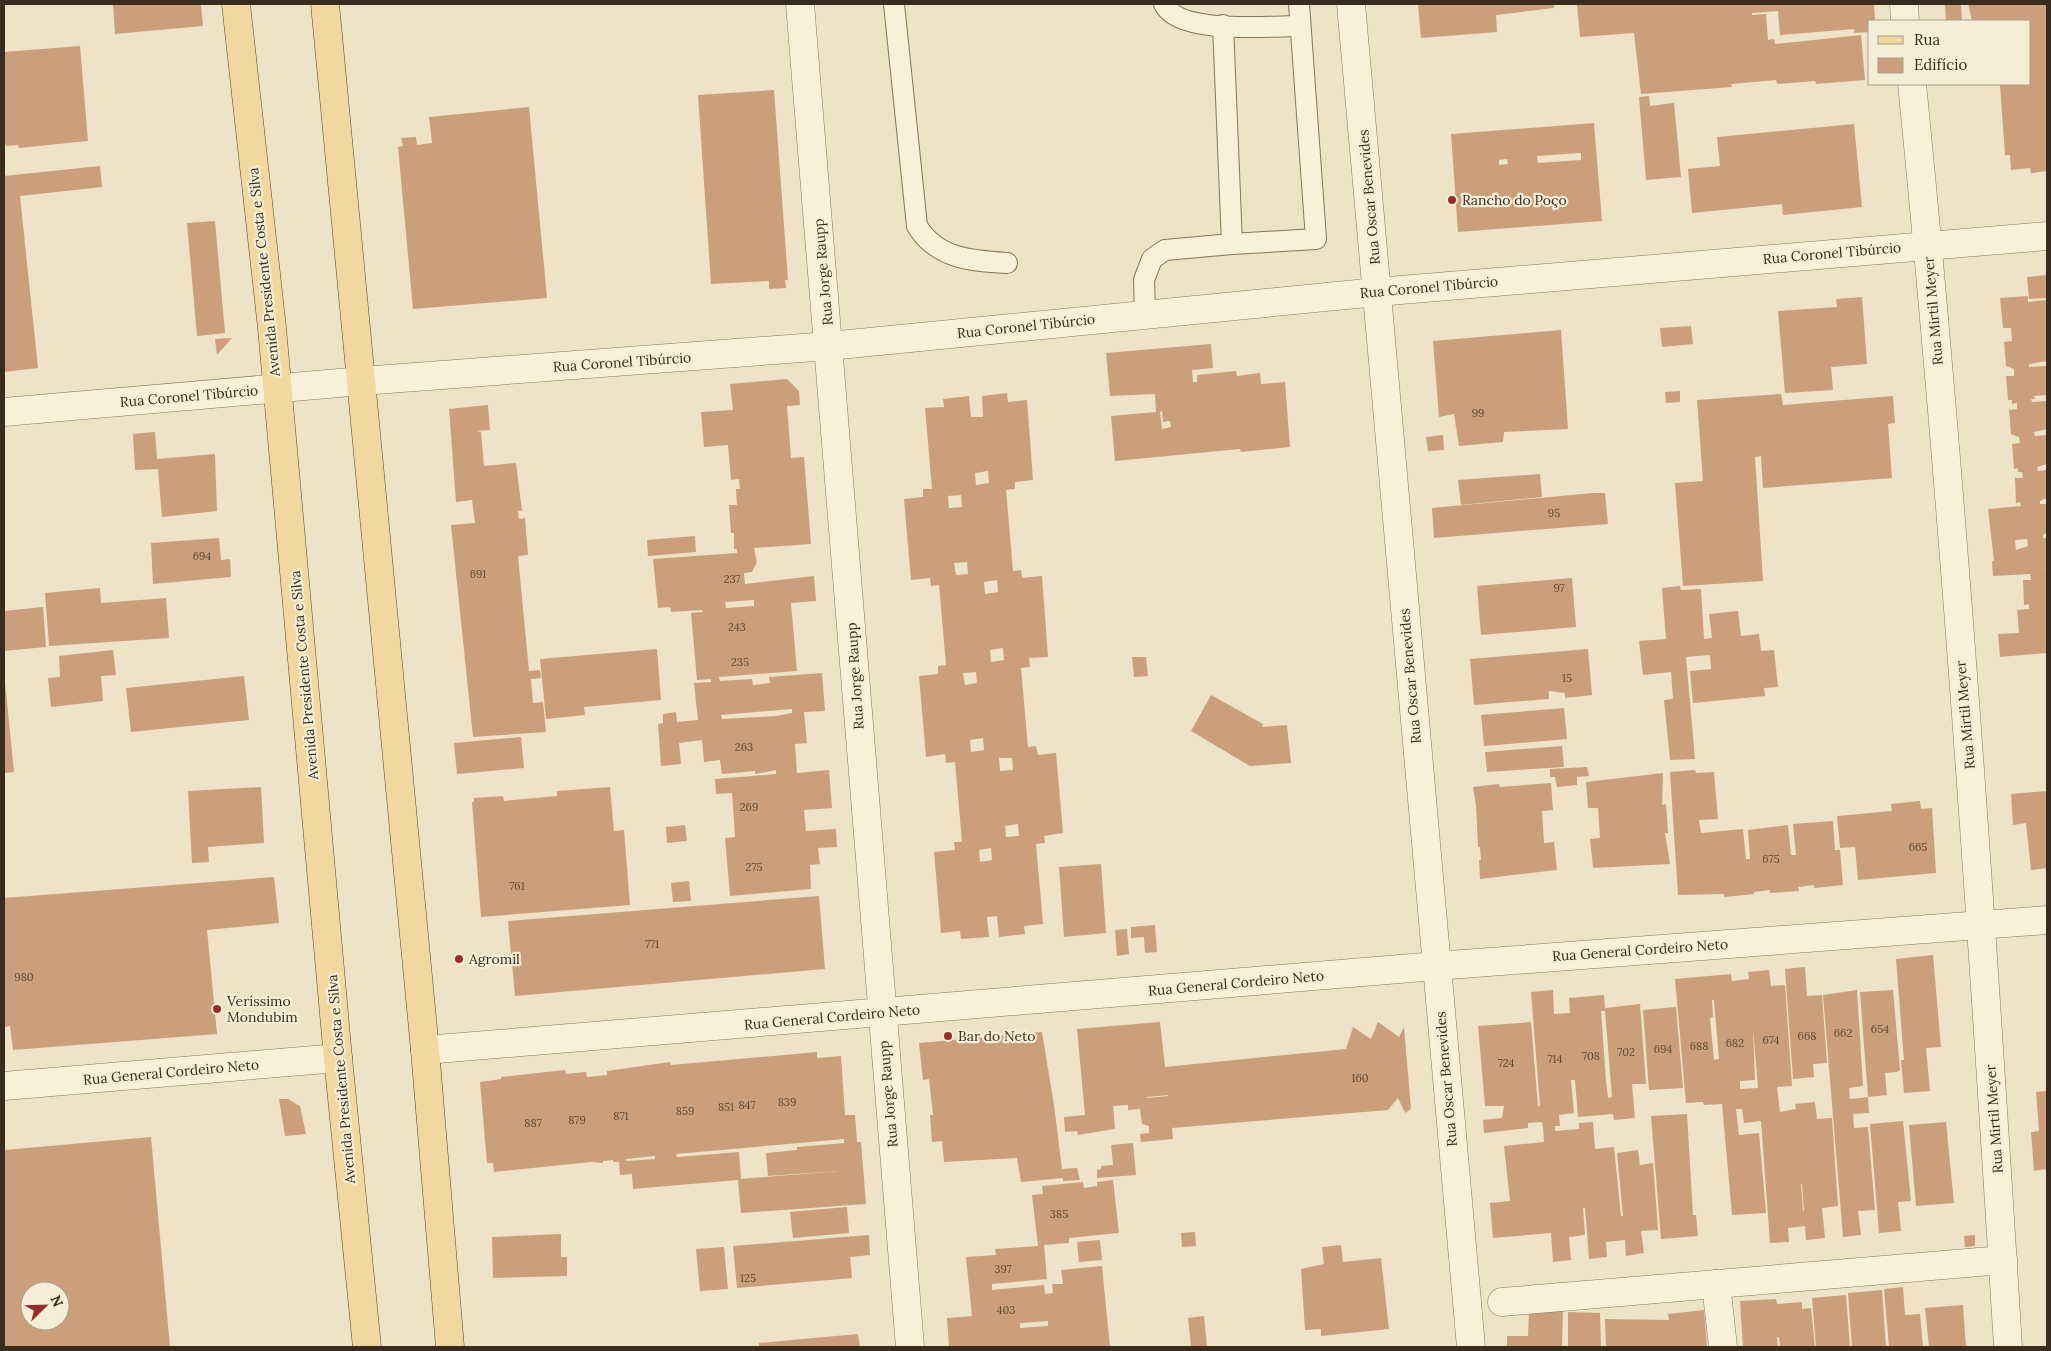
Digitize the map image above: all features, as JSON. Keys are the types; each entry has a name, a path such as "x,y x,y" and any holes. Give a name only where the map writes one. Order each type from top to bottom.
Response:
{"main road":[{"name":"Avenida Presidente Costa e Silva","path":"236,4 277,389 338,1058 367,1347"},
{"path":"325,4 425,1050 450,1347"}],"street":[{"name":"Rua Jorge Raupp","path":"800,4 829,346 881,1013 910,1347"},
{"name":"Rua Oscar Benevides","path":"1351,4 1471,1347"},
{"path":"1904,4 1905,20"},
{"name":"Rua Mirtil Meyer","path":"1912,85 1928,244 1982,924 2008,1347"},
{"name":"Rua Coronel Tibúrcio","path":"4,412 362,381 829,346 1145,313 1377,292 1928,244 2047,236"},
{"name":"Rua General Cordeiro Neto","path":"425,1050 1436,966 2047,920"},
{"name":"Rua General Cordeiro Neto","path":"4,1086 338,1058"},
{"path":"1502,1302 2003,1260"},
{"path":"1716,1284 1723,1347"}],"lane":[{"path":"894,4 917,226 926,240 943,252 977,261 1007,263"},
{"path":"1164,4 1166,9 1176,17 1202,25 1300,26"},
{"path":"1145,313 1144,280 1152,259 1165,250 1316,238 1299,4"},
{"path":"1223,25 1232,244"}],"building":[{"path":"113,4 201,4 203,26 115,34"},
{"path":"1418,4 1554,4 1554,8 1496,15 1497,32 1421,38"},
{"path":"1577,4 1874,4 1875,20 1868,20 1868,32 1854,33 1854,29 1780,35 1778,11 1752,13 1752,15 1766,14 1768,40 1774,39 1775,44 1861,35 1865,80 1816,84 1815,81 1777,84 1776,80 1731,84 1732,87 1641,94 1634,33 1580,37"},
{"path":"1945,4 1961,4 1962,20 1946,20"},
{"path":"1968,4 2047,4 2047,171 2031,173 2030,168 2011,170 2010,155 2005,155 2000,85 2031,85 2031,20 1972,20"},
{"path":"80,46 88,141 19,148 18,145 6,146 4,139 4,52"},
{"path":"774,90 788,280 785,280 786,288 769,289 769,281 711,284 698,95"},
{"path":"1649,96 1650,106 1674,103 1681,177 1646,180 1639,97"},
{"path":"529,107 547,298 413,309 398,147 403,146 401,138 416,137 417,145 432,143 429,117"},
{"path":"1594,123 1602,221 1458,232 1451,134","holes":["1581,153 1581,160 1538,163 1537,156","1507,159 1508,164 1499,165 1499,160"]},
{"path":"1854,124 1862,207 1783,215 1782,204 1692,213 1688,169 1720,166 1717,137"},
{"path":"100,166 102,187 20,196 38,368 4,372 4,176"},
{"path":"215,221 225,333 197,336 187,223"},
{"path":"2047,275 2047,298 2029,299 2027,277"},
{"path":"2028,296 2028,302 2047,300 2047,361 2029,364 2029,367 2047,366 2047,395 2034,396 2035,399 2031,399 2032,402 2047,401 2047,429 2034,432 2035,436 2047,435 2047,464 2037,467 2038,471 2047,470 2047,498 2040,501 2040,504 2047,504 2047,532 2043,535 2043,538 2047,538 2047,569 2045,569 2047,572 2047,653 2000,657 1998,634 2019,633 2017,610 2029,609 2029,604 2024,605 2023,580 2031,580 2030,574 1993,576 1992,561 1994,561 1988,509 2021,506 2020,502 2016,503 2015,478 2023,478 2022,472 2018,472 2018,468 2014,469 2012,444 2020,443 2019,437 2011,434 2009,410 2017,409 2017,403 2012,404 2012,400 2008,400 2006,376 2014,376 2014,369 2006,366 2004,342 2012,341 2011,328 2003,328 2000,298","holes":["2027,539 2028,546 2016,550 2015,540"]},
{"path":"1862,297 1867,364 1831,367 1833,390 1785,393 1778,311 1837,307 1836,299"},
{"path":"1691,326 1693,344 1662,347 1660,328"},
{"path":"1561,330 1568,429 1504,432 1503,442 1459,446 1454,414 1439,417 1433,341"},
{"path":"232,338 217,355 215,339"},
{"path":"1211,344 1213,368 1192,370 1193,382 1197,382 1197,375 1236,371 1237,376 1260,373 1261,384 1285,382 1290,447 1241,452 1240,449 1115,461 1111,416 1156,412 1155,394 1110,396 1106,353","holes":["1162,411 1163,422 1170,421 1171,427 1162,429 1160,412"]},
{"path":"787,379 799,391 800,405 787,406 791,458 804,457 811,544 754,548 757,562 752,572 744,573 745,584 814,576 816,601 791,603 797,671 719,677 720,681 752,679 753,685 770,683 769,677 822,673 825,711 804,712 807,743 795,744 797,773 829,770 832,808 804,810 806,831 836,829 837,847 818,848 820,864 810,865 811,889 730,896 725,838 735,837 732,793 716,794 715,779 776,774 776,770 755,774 755,771 722,774 720,760 704,762 702,740 679,743 681,764 661,766 658,724 663,723 663,714 676,712 677,722 698,720 694,683 711,682 711,679 697,680 691,613 703,612 702,610 671,612 670,607 658,608 653,559 737,553 737,549 734,549 734,533 731,533 729,505 737,505 736,489 740,489 739,479 731,480 728,445 704,447 701,412 733,410 730,384","holes":["754,600 754,606 726,608 725,602","792,709 792,713 776,716 722,719 721,715"]},
{"path":"1680,391 1680,402 1666,403 1665,392"},
{"path":"1007,393 1008,402 1027,400 1033,480 1015,482 1015,489 1006,490 1013,571 1021,570 1022,578 1042,576 1048,657 1029,658 1030,667 1021,668 1028,747 1036,746 1038,755 1056,753 1063,833 1044,836 1045,843 1036,844 1043,924 1024,926 1025,934 999,937 997,916 987,917 989,937 961,939 960,931 941,933 934,852 955,850 954,842 962,842 955,762 946,763 945,754 926,757 919,676 938,674 938,666 946,665 939,585 931,586 930,578 911,580 904,499 923,497 923,489 932,489 925,408 944,407 943,399 969,396 971,417 983,417 982,396","holes":["988,471 989,483 976,485 975,473","961,495 962,507 949,508 948,496","967,562 968,574 956,575 954,563","997,580 998,592 985,594 984,582","1003,648 1004,660 991,662 990,650","976,672 977,683 965,685 963,673","983,738 984,750 971,752 970,740","999,758 1012,758 1013,770 1000,771","1018,824 1019,836 1006,837 1005,826","991,848 992,860 980,862 979,850"]},
{"path":"1781,394 1783,405 1893,396 1895,423 1888,424 1892,478 1763,488 1761,456 1755,457 1763,581 1683,586 1675,483 1703,481 1697,400"},
{"path":"488,405 490,430 477,431 481,432 484,466 516,463 522,511 518,511 519,519 525,518 528,555 518,556 529,671 540,670 541,678 531,679 533,703 543,702 546,732 473,737 451,525 475,523 472,500 456,502 449,409"},
{"path":"155,432 157,459 215,454 217,511 162,517 158,469 135,470 133,434"},
{"path":"1443,435 1444,450 1428,451 1426,437"},
{"path":"1540,474 1542,497 1461,505 1458,480"},
{"path":"1605,493 1608,524 1434,538 1432,508"},
{"path":"695,536 696,552 648,556 647,540"},
{"path":"219,538 221,560 230,559 231,577 153,584 151,543"},
{"path":"1572,578 1576,627 1481,635 1477,586"},
{"path":"1680,586 1681,590 1701,589 1704,639 1712,638 1709,614 1738,611 1741,636 1759,634 1761,651 1774,650 1778,687 1764,688 1765,696 1693,703 1690,671 1711,669 1710,655 1686,657 1695,759 1670,760 1664,700 1673,699 1671,672 1643,675 1639,641 1666,639 1662,588"},
{"path":"100,588 101,603 166,598 169,638 49,646 45,593"},
{"path":"43,607 46,647 4,651 4,611"},
{"path":"657,649 661,700 584,707 585,715 546,719 540,659"},
{"path":"1588,649 1592,695 1565,698 1565,693 1549,691 1549,699 1474,705 1470,659"},
{"path":"113,650 116,675 101,676 103,701 51,707 48,678 60,677 59,656"},
{"path":"1132,657 1146,657 1148,676 1134,677"},
{"path":"4,672 14,772 4,773"},
{"path":"244,676 249,720 131,732 126,688"},
{"path":"1211,695 1263,724 1262,727 1287,725 1291,763 1250,766 1191,731"},
{"path":"1564,708 1567,739 1484,746 1481,715"},
{"path":"521,737 524,768 457,774 454,743"},
{"path":"1562,746 1564,767 1487,772 1485,752"},
{"path":"1587,767 1589,776 1577,777 1577,785 1557,787 1555,777 1550,777 1550,769"},
{"path":"1695,770 1696,773 1714,772 1718,819 1699,820 1701,833 1743,829 1746,859 1750,859 1748,830 1788,825 1791,855 1796,855 1793,824 1833,821 1835,850 1840,850 1843,885 1814,888 1814,885 1798,887 1799,891 1770,893 1770,890 1754,892 1754,894 1724,897 1724,894 1678,895 1670,772"},
{"path":"1663,773 1662,805 1666,804 1668,833 1665,833 1670,864 1593,868 1590,839 1600,838 1598,808 1588,808 1586,782"},
{"path":"1551,783 1553,810 1542,811 1544,843 1554,842 1557,870 1480,879 1479,860 1481,860 1480,847 1478,847 1473,787 1499,784 1500,787"},
{"path":"261,787 264,843 208,847 209,862 192,863 188,791"},
{"path":"610,787 614,831 624,830 630,905 481,917 472,802 474,802 474,798 503,796 504,801 557,796 557,791"},
{"path":"2047,791 2047,868 2031,870 2026,823 2013,825 2011,794"},
{"path":"1920,801 1921,809 1932,808 1936,873 1858,880 1855,847 1840,848 1837,816 1892,811 1891,804"},
{"path":"685,825 687,841 667,843 666,827"},
{"path":"1101,864 1106,933 1064,937 1059,867"},
{"path":"274,877 279,923 207,930 217,1034 13,1050 10,1026 4,1027 4,898"},
{"path":"689,881 691,901 673,902 671,883"},
{"path":"819,896 825,969 515,996 508,921"},
{"path":"1155,925 1157,952 1145,953 1144,937 1131,938 1131,927"},
{"path":"1127,929 1129,954 1117,956 1115,930"},
{"path":"1933,955 1941,1047 1926,1048 1930,1091 1904,1093 1901,1060 1904,1060 1896,959"},
{"path":"1805,967 1807,996 1822,995 1827,1063 1813,1064 1814,1077 1793,1079 1785,969"},
{"path":"1769,970 1771,986 1785,985 1792,1086 1777,1087 1780,1112 1796,1109 1795,1104 1815,1102 1817,1119 1832,1118 1838,1206 1822,1208 1825,1238 1806,1240 1805,1226 1788,1228 1789,1242 1770,1243 1761,1121 1744,1123 1742,1109 1736,1109 1739,1135 1759,1133 1766,1213 1732,1215 1722,1104 1686,1103 1675,979 1731,974 1732,981 1749,979 1748,972","holes":["1712,1000 1714,1000 1719,1059 1714,1060 1710,1018 1713,1017","1753,1028 1758,1088 1740,1089 1740,1081 1755,1080","1801,1184 1804,1211 1803,1211"]},
{"path":"1553,990 1554,1014 1570,1013 1569,998 1604,995 1605,1008 1640,1004 1646,1084 1632,1084 1635,1118 1614,1120 1613,1114 1578,1117 1575,1080 1571,1080 1574,1113 1559,1115 1560,1126 1555,1126 1555,1131 1579,1129 1579,1123 1593,1122 1595,1149 1614,1147 1621,1216 1623,1216 1617,1153 1638,1150 1640,1165 1653,1163 1658,1230 1641,1231 1644,1253 1626,1256 1625,1240 1606,1242 1607,1257 1589,1259 1585,1208 1583,1208 1585,1235 1569,1237 1571,1260 1553,1262 1551,1233 1493,1238 1490,1203 1510,1201 1504,1146 1544,1142 1543,1127 1542,1122 1528,1123 1528,1128 1484,1133 1483,1120 1502,1118 1504,1106 1485,1106 1478,1026 1531,1022 1538,1106 1540,1106 1531,992","holes":["1601,1011 1605,1011 1612,1097 1608,1098"]},
{"path":"1857,990 1863,1086 1849,1088 1850,1099 1868,1097 1869,1113 1853,1114 1854,1128 1868,1127 1875,1210 1858,1211 1861,1235 1843,1237 1823,995"},
{"path":"1893,990 1900,1070 1885,1073 1887,1095 1868,1097 1860,992"},
{"path":"1676,1007 1683,1088 1649,1090 1643,1010"},
{"path":"1160,1022 1165,1067 1346,1049 1353,1027 1371,1039 1378,1022 1399,1037 1404,1027 1411,1109 1405,1113 1398,1098 1388,1110 1172,1128 1173,1139 1141,1142 1140,1134 1149,1133 1149,1126 1142,1124 1140,1109 1128,1110 1128,1105 1113,1106 1115,1129 1078,1135 1077,1131 1065,1132 1064,1117 1085,1115 1077,1029","holes":["1168,1095 1168,1096 1147,1098"]},
{"path":"1042,1032 1062,1169 1077,1168 1080,1180 1063,1181 1063,1178 1021,1182 1017,1158 944,1162 942,1141 932,1142 930,1115 933,1115 929,1079 923,1080 919,1043"},
{"path":"817,1052 817,1058 841,1056 845,1115 855,1115 857,1142 861,1142 866,1204 741,1213 738,1180 633,1189 632,1174 620,1175 619,1162 613,1162 613,1160 603,1161 603,1163 591,1162 494,1172 493,1163 487,1163 480,1082 501,1079 501,1077 565,1070 566,1074 586,1072 587,1077 607,1075 607,1071 670,1062 671,1065","holes":["844,1139 844,1143 797,1147 797,1150 766,1153 768,1176 839,1171 741,1179 739,1152 677,1157 676,1154","655,1156 655,1159 626,1161 626,1159"]},
{"path":"2047,1091 2047,1169 2034,1171 2031,1132 2039,1131 2036,1092"},
{"path":"279,1099 288,1099 300,1106 306,1134 285,1136"},
{"path":"1687,1114 1693,1215 1696,1215 1698,1236 1661,1239 1651,1116"},
{"path":"1903,1121 1911,1201 1898,1202 1901,1231 1879,1233 1870,1124"},
{"path":"1946,1122 1954,1203 1916,1206 1909,1125"},
{"path":"151,1137 170,1347 4,1347 4,1150"},
{"path":"1133,1143 1136,1175 1097,1178 1097,1170 1101,1169 1101,1166 1113,1165 1111,1145"},
{"path":"1113,1180 1119,1233 1069,1238 1069,1243 1044,1245 1047,1279 992,1284 992,1290 1044,1285 1045,1294 1053,1293 1052,1284 1063,1284 1061,1270 1102,1266 1110,1347 949,1347 947,1318 972,1316 966,1257 996,1255 995,1249 1038,1246 1032,1195 1043,1194 1042,1186 1083,1182 1084,1188 1097,1186 1097,1182","holes":["1048,1321 1048,1326 1020,1328 1020,1323"]},
{"path":"847,1207 849,1233 793,1238 790,1212"},
{"path":"1195,1232 1196,1246 1182,1247 1181,1233"},
{"path":"561,1234 561,1257 567,1257 567,1276 493,1278 492,1237"},
{"path":"869,1235 870,1255 850,1257 852,1278 737,1288 733,1246"},
{"path":"1975,1235 1975,1246 1965,1247 1964,1236"},
{"path":"1100,1240 1102,1260 1079,1262 1077,1242"},
{"path":"1341,1245 1343,1262 1381,1258 1389,1329 1321,1336 1321,1329 1305,1330 1301,1269 1324,1264 1322,1247"},
{"path":"724,1247 728,1289 700,1291 696,1249"},
{"path":"1903,1287 1905,1315 1920,1314 1923,1347 1889,1347 1884,1289"},
{"path":"1882,1290 1886,1347 1852,1347 1848,1293"},
{"path":"1846,1295 1850,1347 1816,1347 1812,1298"},
{"path":"1776,1299 1777,1304 1802,1302 1802,1309 1811,1308 1815,1347 1780,1347 1779,1337 1777,1337 1778,1347 1743,1347 1740,1301"},
{"path":"1963,1305 1966,1347 1929,1347 1925,1308"},
{"path":"1529,1310 1563,1310 1562,1347 1507,1347 1507,1336 1528,1336"},
{"path":"1704,1310 1707,1347 1606,1347 1605,1319 1669,1320 1668,1314"},
{"path":"1568,1312 1600,1313 1601,1347 1568,1347"},
{"path":"1204,1316 1207,1347 1191,1347 1188,1318"},
{"path":"858,1334 860,1347 759,1347 759,1343"}],"place":[{"name":"Rancho do Poço","path":"1452,200"},
{"name":"Agromil","path":"459,959"},
{"name":"Veríssimo Mondubim","path":"217,1009"},
{"name":"Bar do Neto","path":"948,1036"}]}
